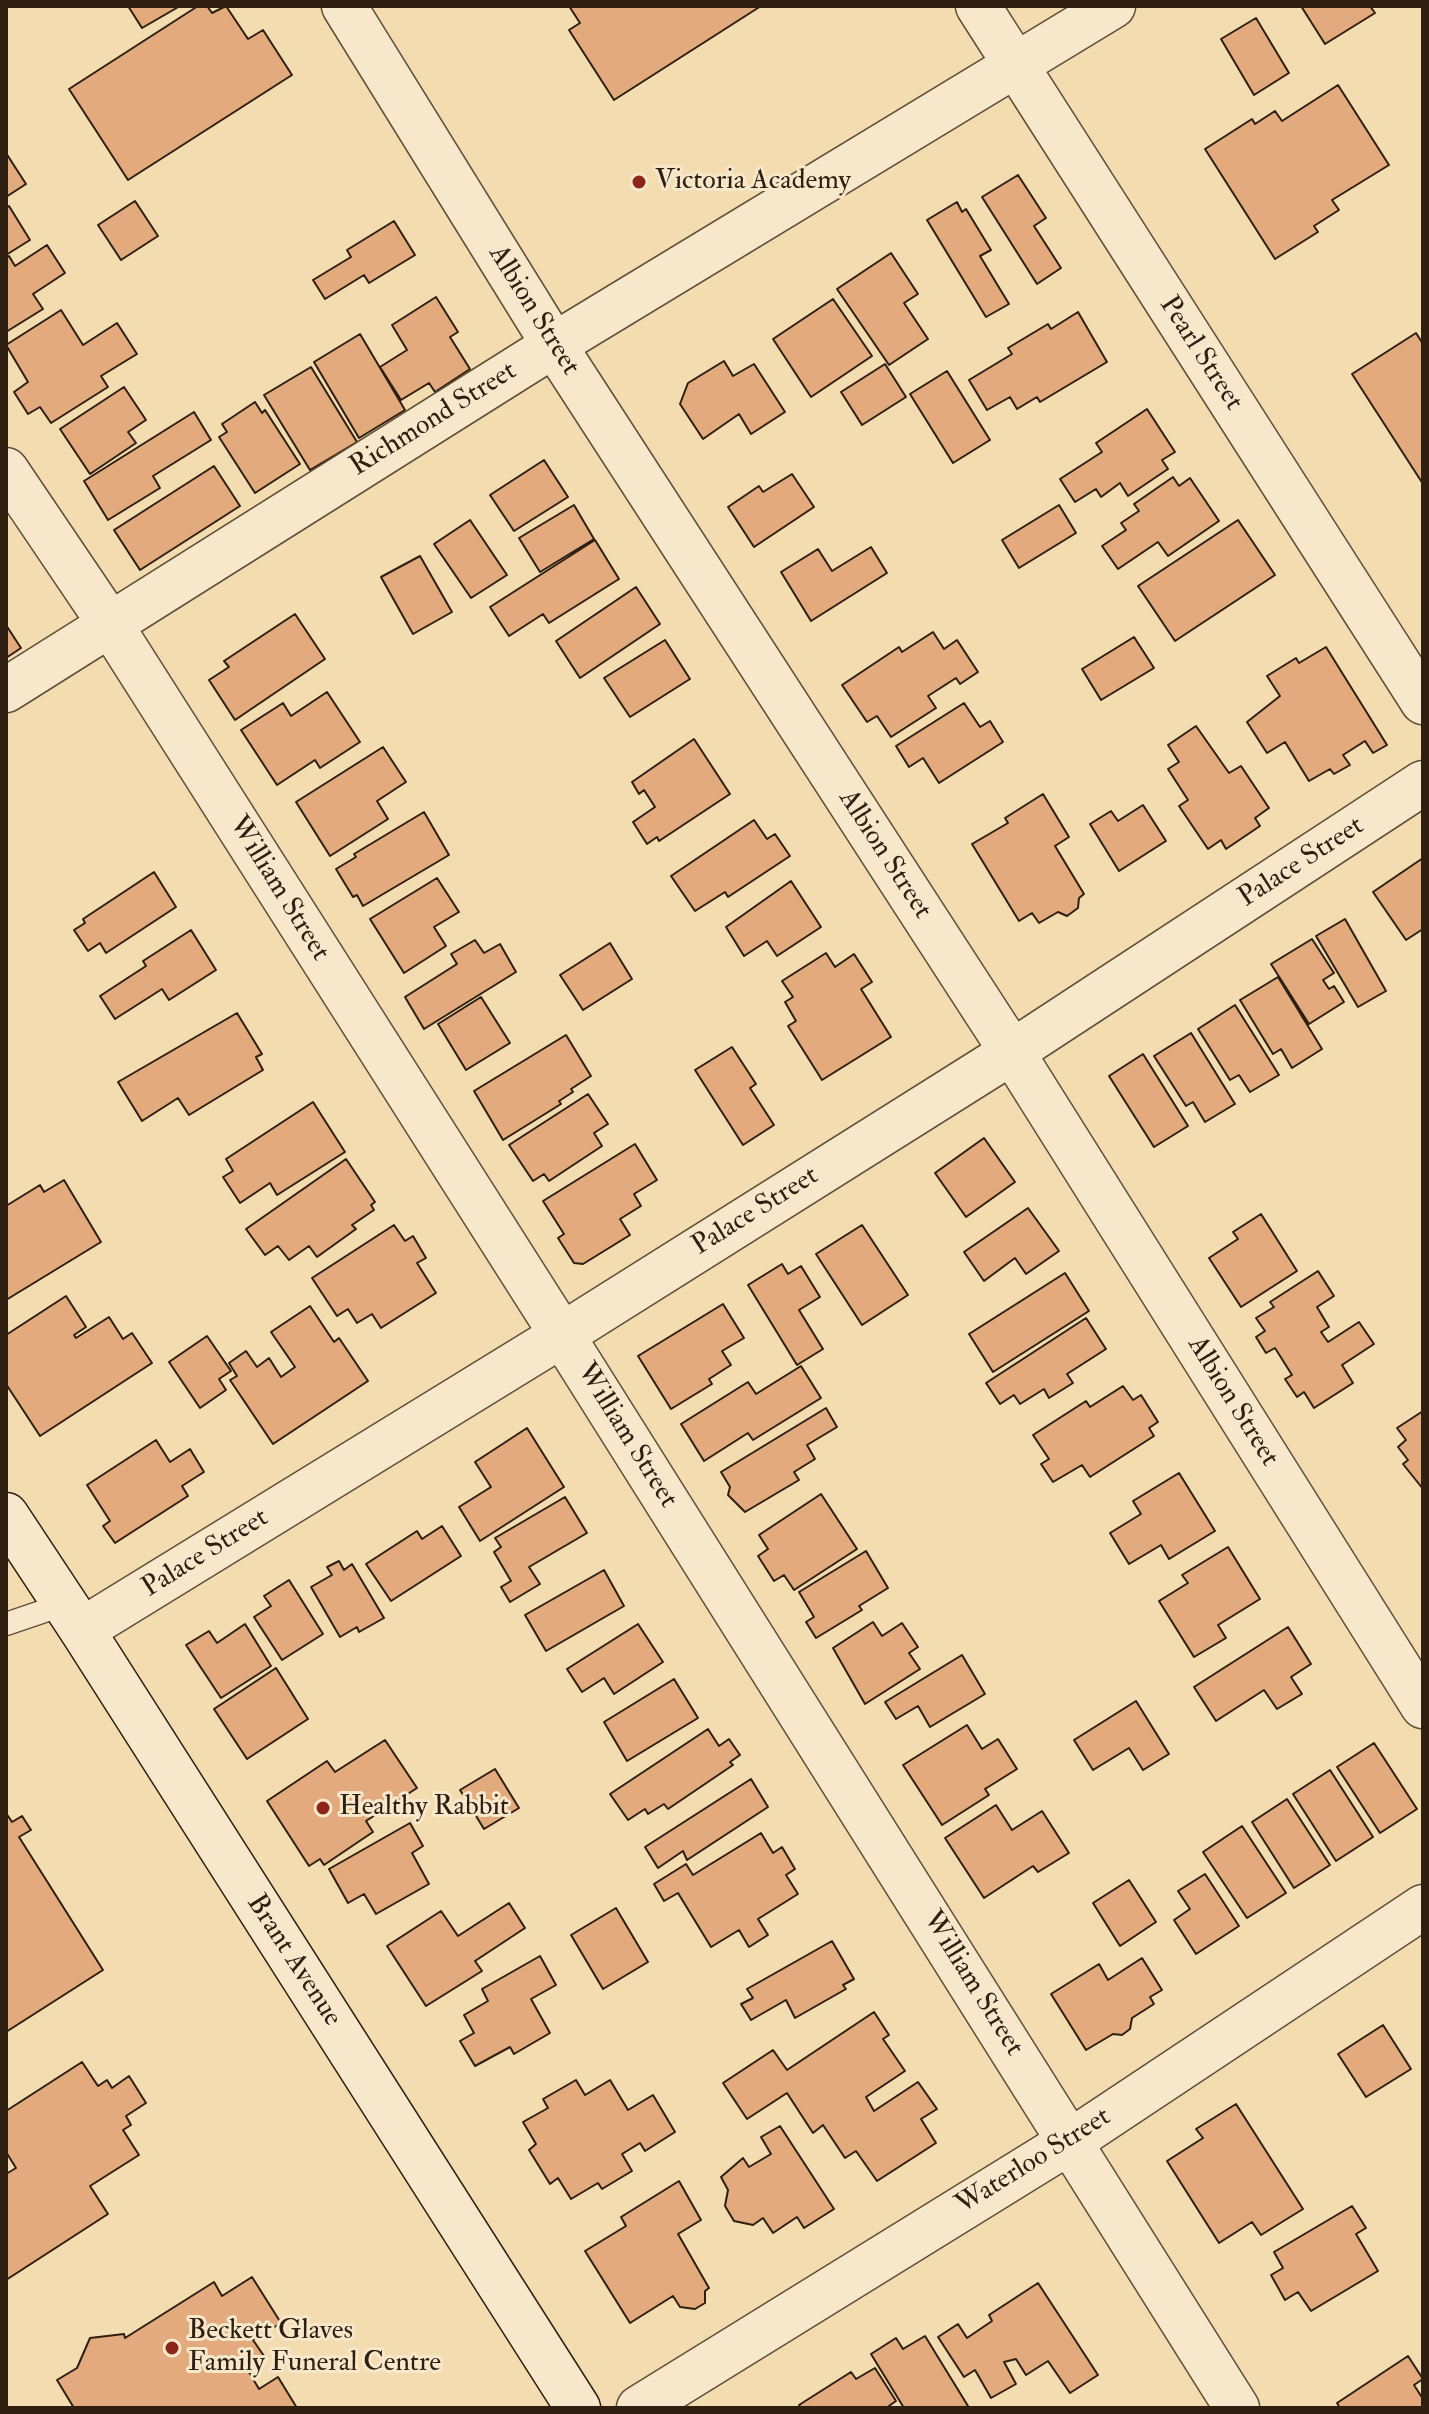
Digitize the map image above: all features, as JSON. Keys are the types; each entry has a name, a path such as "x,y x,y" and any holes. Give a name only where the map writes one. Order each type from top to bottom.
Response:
{"street":[{"name":"Albion Street","path":"344,6 554,345 1012,1052 1423,1706"},
{"name":"Pearl Street","path":"978,6 1423,702"},
{"name":"Richmond Street","path":"6,690 554,345 1113,6"},
{"name":"William Street","path":"6,470 110,624 562,1335 1237,2408"},
{"name":"Palace Street","path":"74,1617 562,1335 1012,1052 1423,783"},
{"name":"Brant Avenue","path":"6,1515 578,2408"},
{"name":"Waterloo Street","path":"639,2408 1071,2141 1423,1907"}],"lane":[{"path":"6,1624 74,1617"}],"building":[{"path":"128,6 180,6 142,28"},
{"path":"198,6 207,6 212,13 226,6 248,39 263,30 292,75 128,180 69,89"},
{"path":"569,6 761,6 614,100 569,30 580,23"},
{"path":"1301,6 1370,6 1375,13 1325,44"},
{"path":"1256,18 1289,73 1254,95 1221,39"},
{"path":"1338,85 1389,165 1332,200 1339,210 1314,226 1318,232 1275,259 1205,149 1252,119 1255,124 1275,111 1282,121"},
{"path":"6,153 26,184 6,197"},
{"path":"1018,175 1046,218 1034,226 1061,268 1037,284 982,197"},
{"path":"135,201 158,236 121,260 98,225"},
{"path":"957,202 962,212 966,209 991,250 980,256 1009,304 986,317 927,220"},
{"path":"9,206 30,240 6,255 6,208"},
{"path":"394,221 415,255 369,283 364,275 325,299 313,280 351,257 347,250"},
{"path":"47,245 65,273 33,294 43,309 6,332 6,258 9,256 15,266"},
{"path":"891,253 918,294 904,303 928,339 889,365 837,289"},
{"path":"436,297 458,332 450,337 470,369 435,392 429,383 401,400 380,367 407,350 392,325"},
{"path":"833,299 872,356 811,397 773,339"},
{"path":"61,310 83,345 117,323 137,354 101,376 108,387 51,423 40,407 28,414 14,392 28,382 6,345"},
{"path":"1078,312 1107,362 1040,402 1037,397 1017,409 1010,397 987,410 969,380 1012,354 1008,348 1048,324 1051,329"},
{"path":"1416,333 1423,344 1423,484 1352,374"},
{"path":"360,334 405,410 359,438 314,362"},
{"path":"724,361 733,376 754,364 785,412 751,434 739,414 703,439 680,404 688,383"},
{"path":"885,364 906,397 862,425 841,392"},
{"path":"311,367 357,442 310,470 264,395"},
{"path":"947,371 990,440 953,463 910,394"},
{"path":"124,387 146,420 128,432 136,443 90,474 60,429"},
{"path":"255,402 262,413 265,410 300,464 255,493 219,437 227,432 222,424"},
{"path":"1147,409 1175,452 1162,460 1168,469 1128,496 1120,483 1101,497 1096,489 1075,502 1060,479 1102,452 1096,443"},
{"path":"194,412 211,440 153,476 160,488 108,520 84,481"},
{"path":"544,460 568,497 514,531 490,495"},
{"path":"214,466 240,506 140,570 114,530"},
{"path":"792,474 814,507 754,547 728,507 759,486 763,492"},
{"path":"1173,477 1179,486 1190,478 1219,521 1168,556 1158,542 1118,569 1102,546 1126,530 1121,523 1139,511 1134,504"},
{"path":"574,505 594,539 540,572 519,538"},
{"path":"1059,505 1076,533 1019,568 1002,540"},
{"path":"470,520 507,575 471,598 434,544"},
{"path":"1238,520 1275,575 1175,641 1138,586"},
{"path":"595,540 619,579 549,623 543,614 509,636 490,607"},
{"path":"871,547 887,573 811,621 781,572 818,549 832,571"},
{"path":"420,556 452,612 413,634 381,577"},
{"path":"636,587 660,624 580,678 556,641"},
{"path":"295,614 325,659 235,720 209,680 229,667 224,661"},
{"path":"6,625 21,648 6,658"},
{"path":"933,632 944,649 957,640 978,672 960,684 956,678 928,696 936,708 891,737 877,716 867,722 842,685 899,647 902,652"},
{"path":"1134,637 1154,668 1101,700 1082,669"},
{"path":"665,640 690,679 630,717 604,678"},
{"path":"1326,647 1387,745 1373,753 1365,741 1343,755 1350,765 1334,774 1330,769 1309,781 1285,742 1267,753 1247,722 1280,696 1267,676 1296,658 1299,663"},
{"path":"327,692 360,742 320,768 315,760 277,785 241,730 283,703 291,716"},
{"path":"964,703 980,727 990,721 1003,742 939,783 923,758 909,767 896,746"},
{"path":"1196,726 1229,773 1241,766 1269,808 1255,818 1260,826 1226,849 1221,840 1208,849 1179,806 1188,800 1168,769 1179,762 1168,745"},
{"path":"694,739 730,794 659,841 657,837 647,844 633,822 655,807 644,790 639,794 632,782"},
{"path":"383,747 406,782 377,801 388,819 330,856 296,802"},
{"path":"1043,794 1069,837 1055,846 1084,894 1079,898 1078,908 1067,916 1058,912 1039,923 1032,913 1019,921 972,844 1008,823 1005,818"},
{"path":"1143,805 1166,841 1119,871 1090,824 1111,811 1118,821"},
{"path":"424,812 449,855 363,906 357,895 353,897 336,869 356,857 354,854"},
{"path":"754,820 767,839 775,834 790,856 728,897 725,892 695,911 671,876"},
{"path":"1423,858 1423,929 1406,940 1373,892"},
{"path":"154,872 176,907 106,953 100,943 88,951 74,930 85,923 83,919"},
{"path":"437,878 459,912 434,927 446,946 404,973 370,919"},
{"path":"791,881 821,927 777,956 767,941 744,956 726,927"},
{"path":"1345,919 1386,991 1358,1007 1316,936"},
{"path":"191,930 216,970 169,1000 162,989 115,1019 100,996 146,966 143,961"},
{"path":"1312,939 1334,973 1323,980 1329,989 1334,986 1344,1002 1309,1024 1271,964"},
{"path":"475,940 484,953 500,944 516,972 424,1029 405,997 457,964 451,954"},
{"path":"610,943 632,979 583,1010 560,975"},
{"path":"826,953 835,967 854,954 872,982 861,989 891,1037 822,1080 788,1026 796,1021 785,1002 793,997 782,981"},
{"path":"1278,977 1322,1049 1292,1068 1281,1049 1273,1054 1240,1000"},
{"path":"481,997 510,1043 466,1070 438,1024"},
{"path":"1235,1005 1279,1075 1250,1092 1239,1075 1230,1080 1198,1029"},
{"path":"237,1013 262,1054 256,1057 263,1070 189,1115 178,1098 142,1121 118,1082"},
{"path":"1191,1033 1235,1104 1205,1122 1193,1102 1186,1106 1154,1056"},
{"path":"566,1035 591,1076 571,1089 573,1092 559,1101 561,1104 503,1140 474,1091"},
{"path":"732,1047 756,1084 750,1088 774,1125 743,1145 695,1070"},
{"path":"1143,1054 1188,1126 1154,1147 1109,1076"},
{"path":"588,1094 608,1124 594,1133 602,1146 549,1181 544,1174 533,1181 509,1145"},
{"path":"313,1102 345,1152 277,1195 270,1183 240,1203 223,1177 233,1171 226,1159"},
{"path":"984,1138 1015,1182 966,1217 935,1173"},
{"path":"635,1144 657,1180 634,1194 641,1206 620,1219 630,1235 583,1264 574,1263 558,1238 564,1234 543,1201"},
{"path":"346,1159 375,1202 371,1205 374,1210 352,1225 356,1229 317,1257 309,1246 289,1260 278,1246 265,1255 246,1229"},
{"path":"64,1180 101,1242 6,1300 6,1206 40,1185 44,1192"},
{"path":"1028,1208 1059,1251 1026,1274 1015,1258 984,1281 964,1252"},
{"path":"1261,1214 1297,1271 1241,1307 1209,1258 1238,1239 1233,1232"},
{"path":"394,1225 405,1241 413,1236 426,1258 417,1263 436,1293 381,1328 372,1314 357,1323 348,1309 337,1316 312,1278"},
{"path":"862,1225 908,1295 862,1325 816,1254"},
{"path":"782,1264 788,1274 801,1266 820,1297 799,1310 823,1349 797,1365 748,1285"},
{"path":"1318,1271 1334,1296 1317,1307 1329,1327 1321,1332 1328,1342 1359,1322 1374,1344 1342,1365 1353,1383 1314,1408 1304,1392 1297,1397 1285,1379 1292,1375 1275,1348 1266,1353 1256,1337 1265,1331 1256,1318 1274,1307 1270,1302"},
{"path":"1065,1273 1089,1311 993,1372 969,1334"},
{"path":"66,1296 86,1327 74,1335 76,1338 109,1317 123,1339 132,1333 152,1363 40,1436 6,1384 6,1335"},
{"path":"723,1304 744,1338 722,1351 731,1365 709,1379 712,1384 671,1409 638,1356"},
{"path":"310,1306 334,1342 339,1338 368,1381 273,1444 230,1380 237,1376 229,1363 246,1351 257,1367 269,1358 281,1377 295,1367 271,1332"},
{"path":"1086,1318 1106,1349 1067,1374 1073,1383 1049,1398 1044,1389 1020,1404 1014,1395 1000,1404 986,1383"},
{"path":"207,1336 231,1371 219,1379 226,1390 200,1408 169,1362"},
{"path":"801,1366 821,1398 753,1440 748,1433 704,1461 681,1424 748,1382 756,1394"},
{"path":"1123,1386 1133,1400 1141,1395 1158,1422 1149,1428 1154,1436 1090,1477 1082,1465 1053,1482 1041,1464 1049,1459 1033,1435 1086,1401 1090,1407"},
{"path":"826,1408 837,1427 807,1445 815,1459 794,1472 799,1480 745,1512 728,1495 730,1487 721,1472"},
{"path":"1423,1411 1423,1489 1403,1464 1408,1460 1398,1447 1406,1440 1397,1428"},
{"path":"527,1428 564,1487 480,1541 459,1507 491,1487 475,1462"},
{"path":"156,1440 170,1462 190,1449 204,1472 182,1486 188,1496 115,1543 103,1526 110,1521 87,1485"},
{"path":"1179,1473 1215,1531 1169,1559 1161,1545 1129,1564 1110,1533 1141,1514 1133,1501"},
{"path":"821,1494 857,1549 794,1590 784,1575 774,1581 758,1556 768,1549 759,1535"},
{"path":"565,1497 587,1533 529,1567 540,1584 510,1602 501,1587 511,1581 494,1552 501,1547 495,1538"},
{"path":"442,1526 461,1556 391,1601 366,1564 417,1531 422,1539"},
{"path":"1228,1547 1260,1599 1218,1625 1226,1638 1194,1657 1159,1601 1188,1583 1182,1575"},
{"path":"866,1551 888,1588 859,1606 862,1610 816,1638 806,1622 814,1617 799,1592"},
{"path":"339,1561 344,1570 352,1564 384,1618 359,1632 357,1627 340,1637 311,1587 332,1575 327,1567"},
{"path":"604,1570 624,1606 546,1651 525,1615"},
{"path":"289,1580 323,1634 282,1660 254,1617 271,1606 264,1596"},
{"path":"873,1622 882,1636 902,1623 918,1647 909,1653 920,1669 865,1704 833,1648"},
{"path":"245,1624 271,1666 221,1698 186,1645 209,1631 217,1643"},
{"path":"638,1624 663,1662 614,1694 604,1678 582,1692 567,1669"},
{"path":"1288,1627 1311,1664 1291,1677 1302,1694 1277,1709 1264,1690 1216,1721 1194,1687"},
{"path":"962,1655 985,1694 930,1727 918,1706 896,1719 885,1702"},
{"path":"276,1668 308,1719 247,1759 214,1709"},
{"path":"674,1679 698,1718 627,1761 604,1722"},
{"path":"1136,1701 1169,1754 1143,1770 1129,1748 1093,1770 1074,1740"},
{"path":"967,1725 982,1749 998,1739 1017,1769 985,1789 989,1795 942,1825 903,1765"},
{"path":"708,1729 719,1746 729,1739 740,1755 730,1762 733,1765 668,1809 664,1804 648,1814 645,1809 628,1820 610,1794"},
{"path":"385,1740 417,1788 366,1821 373,1832 324,1865 320,1859 309,1866 267,1801 327,1761 335,1772"},
{"path":"1374,1743 1417,1809 1380,1833 1337,1767"},
{"path":"495,1769 519,1808 484,1829 460,1790"},
{"path":"1330,1770 1373,1837 1336,1861 1293,1794"},
{"path":"751,1779 768,1807 687,1860 683,1851 658,1868 645,1847"},
{"path":"1287,1799 1330,1865 1294,1888 1252,1822"},
{"path":"996,1805 1012,1830 1042,1811 1069,1853 1038,1872 1033,1866 984,1898 945,1838"},
{"path":"6,1813 12,1822 22,1816 31,1830 19,1837 103,1970 6,2032"},
{"path":"410,1823 423,1846 412,1853 429,1884 376,1914 364,1894 348,1903 329,1869"},
{"path":"1242,1826 1286,1893 1247,1918 1203,1852"},
{"path":"761,1833 773,1853 782,1847 795,1869 786,1875 798,1894 758,1919 768,1935 749,1947 739,1930 711,1947 678,1893 664,1901 654,1884 686,1864 693,1875"},
{"path":"1205,1874 1239,1926 1196,1954 1174,1920 1190,1909 1178,1891"},
{"path":"1129,1880 1156,1922 1120,1946 1093,1903"},
{"path":"509,1903 525,1928 475,1961 482,1971 426,2006 387,1946 441,1911 458,1936"},
{"path":"616,1908 648,1962 603,1989 571,1935"},
{"path":"832,1941 854,1979 843,1985 846,1989 795,2018 786,2000 751,2020 741,2004 753,1998 747,1989"},
{"path":"540,1956 556,1985 531,1999 550,2033 514,2054 510,2047 475,2066 460,2041 474,2033 464,2015 488,2001 482,1989"},
{"path":"1142,1958 1162,1990 1150,1997 1154,2004 1132,2018 1130,2029 1122,2035 1113,2034 1086,2050 1051,1994 1099,1964 1108,1980"},
{"path":"874,2012 889,2035 883,2039 905,2071 866,2097 874,2111 918,2082 937,2109 921,2119 936,2143 877,2181 856,2151 845,2158 823,2125 813,2133 787,2093 747,2119 723,2083 773,2050 787,2070"},
{"path":"1383,2025 1411,2069 1366,2097 1338,2054"},
{"path":"82,2062 98,2086 107,2080 112,2088 129,2076 146,2103 126,2116 131,2125 123,2130 139,2155 90,2186 108,2214 6,2280 6,2174 16,2168 6,2152 6,2111"},
{"path":"576,2080 585,2095 610,2080 628,2110 653,2095 675,2132 645,2151 640,2143 622,2154 632,2171 602,2189 598,2183 571,2199 558,2178 550,2184 529,2150 536,2144 523,2122 548,2108 543,2099"},
{"path":"1236,2104 1303,2209 1261,2235 1252,2222 1219,2243 1167,2161 1203,2138 1196,2129"},
{"path":"780,2126 834,2209 804,2228 797,2217 773,2233 763,2218 753,2225 734,2221 725,2206 728,2190 721,2177 743,2158 749,2167 771,2154 761,2137"},
{"path":"679,2181 701,2220 678,2234 709,2288 705,2291 705,2303 695,2309 680,2307 673,2296 630,2323 585,2251 626,2226 621,2217"},
{"path":"1352,2206 1366,2228 1356,2234 1378,2271 1311,2311 1298,2292 1285,2300 1271,2275 1283,2268 1274,2252"},
{"name":"Beckett Glaves Family Funeral Centre","path":"252,2277 281,2323 253,2340 264,2356 246,2367 259,2389 278,2377 297,2408 74,2408 57,2380 77,2368 90,2338 124,2334 125,2338 214,2282 222,2296"},
{"path":"1038,2283 1098,2375 1070,2393 1048,2361 1026,2375 1016,2359 1004,2362 1016,2384 991,2398 975,2370 964,2377 938,2337 958,2324 967,2338 992,2321 989,2315"},
{"path":"925,2336 968,2406 904,2408 871,2354 896,2338 903,2349"},
{"path":"1408,2356 1423,2379 1414,2385 1423,2399 1423,2408 1340,2408 1337,2403"},
{"path":"875,2368 896,2401 886,2408 801,2408 799,2405 851,2372 856,2379"}],"place":[{"name":"Victoria Academy","path":"639,182"},
{"name":"Healthy Rabbit","path":"323,1808"},
{"name":"Beckett Glaves Family Funeral Centre","path":"172,2348"}]}
